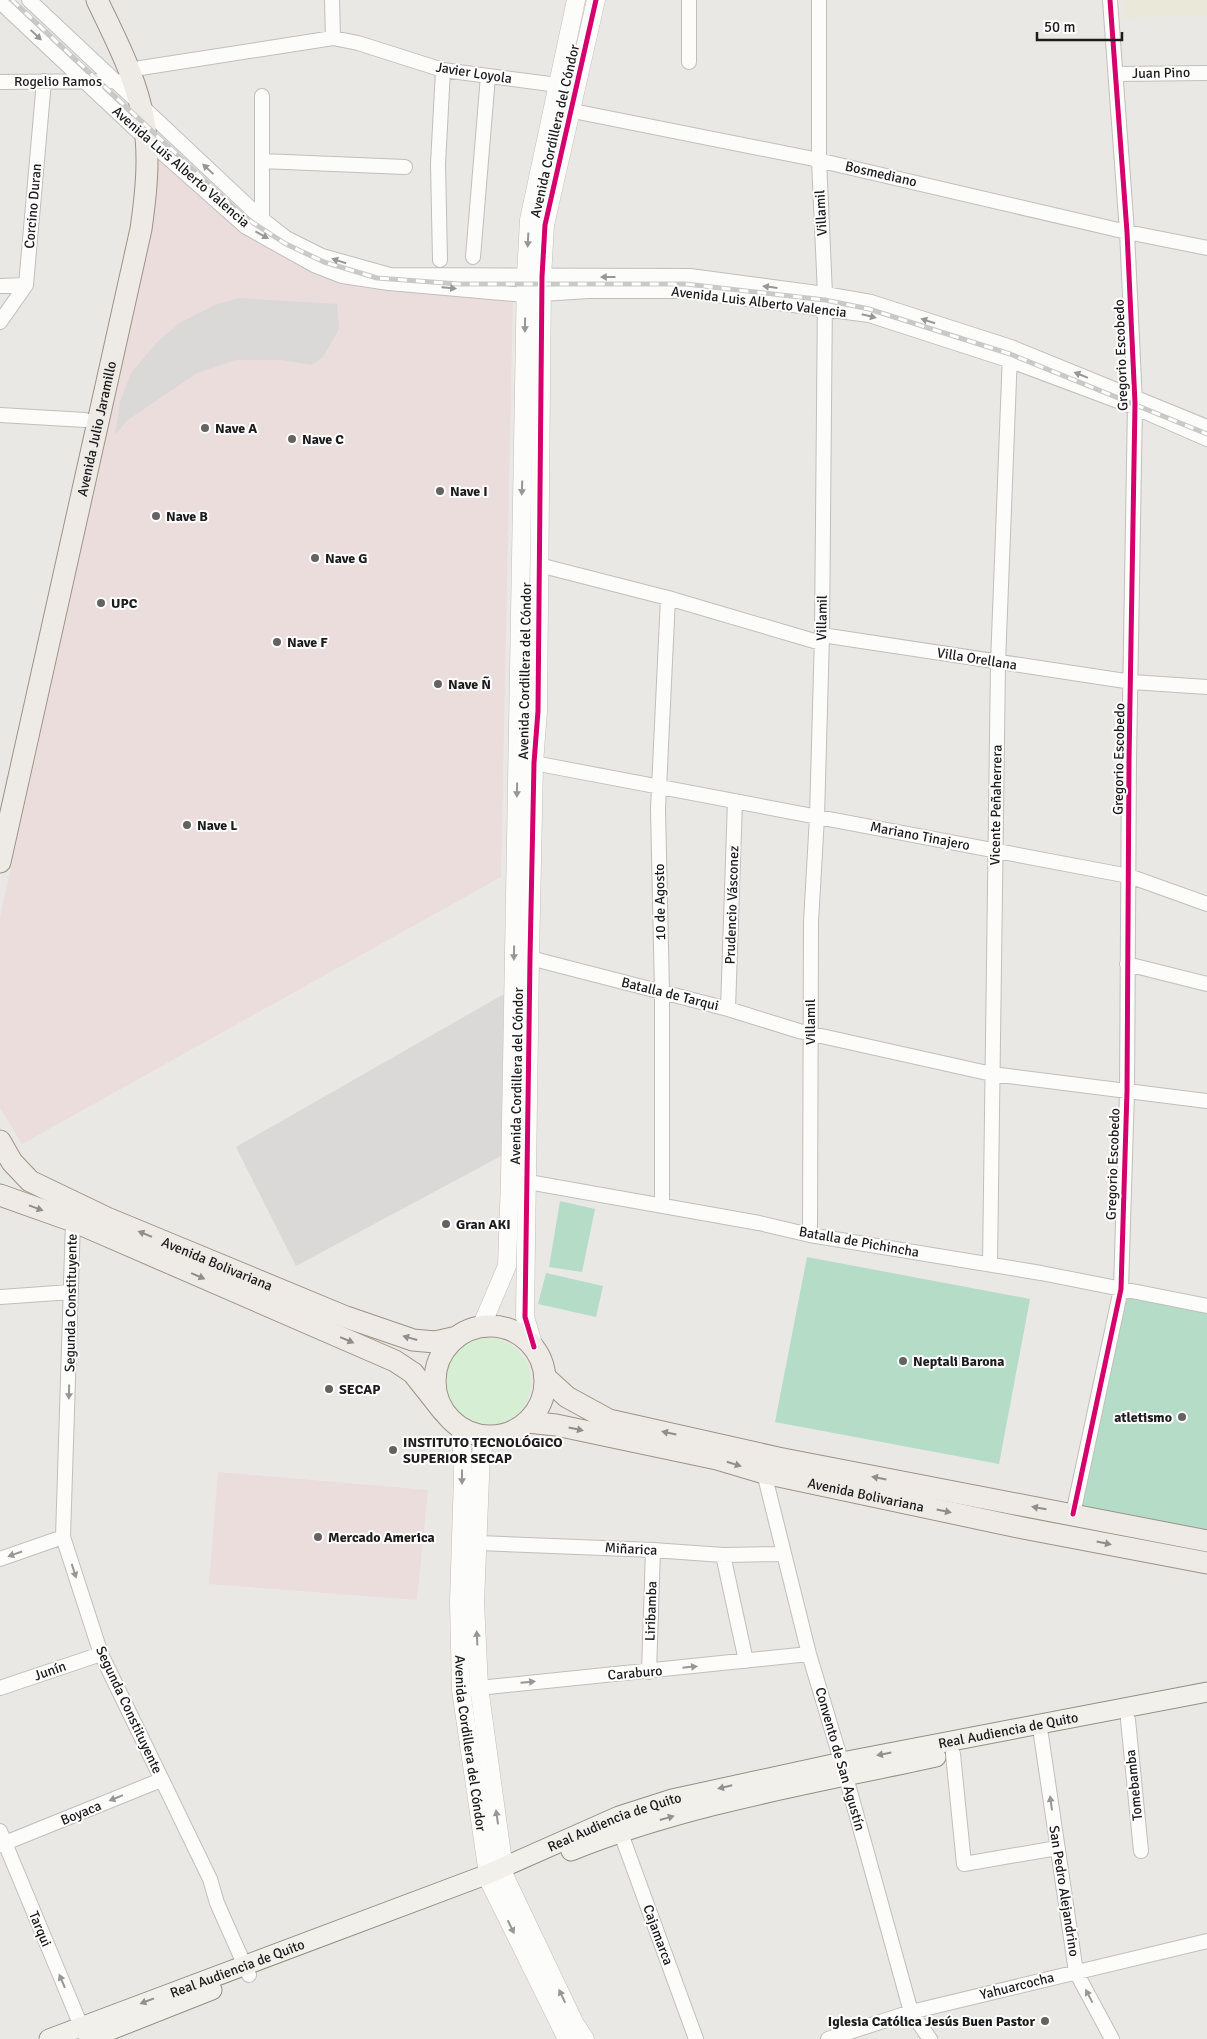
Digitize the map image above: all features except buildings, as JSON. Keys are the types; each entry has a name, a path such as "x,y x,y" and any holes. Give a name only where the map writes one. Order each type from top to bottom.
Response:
{"main road":[{"name":"Avenida Julio Jaramillo","path":"0,807 131,212 140,106 82,0"},
{"name":"Avenida Julio Jaramillo","path":"0,862 141,229 146,194 139,131 127,106 122,75 97,0"},
{"name":"Avenida Bolivariana","path":"0,1141 12,1162 30,1181 107,1218 346,1317 413,1340 435,1342 457,1337 481,1327 496,1326 510,1330 523,1337 534,1347 542,1361 545,1377 544,1393 538,1409 528,1422 509,1434 487,1437 461,1429 443,1411 413,1373 395,1361 73,1221 0,1195"},
{"name":"Avenida Bolivariana","path":"443,1411 436,1392 436,1371 440,1358 457,1337"},
{"name":"Avenida Bolivariana","path":"545,1377 567,1397 609,1420 778,1458 1207,1541"},
{"name":"Avenida Bolivariana","path":"528,1422 556,1425 717,1459 764,1473 1022,1528 1207,1563"},
{"name":"Real Audiencia de Quito","path":"497,1875 619,1816 664,1802 844,1769 1207,1692"},
{"name":"Real Audiencia de Quito","path":"55,2036 85,2032 497,1875 620,1831 685,1812 844,1769 953,1754 1041,1735 1207,1705"}],"street":[{"path":"29,0 122,75"},
{"path":"332,0 333,38"},
{"name":"Avenida Cordillera del Cóndor","path":"534,1347 525,1317 519,1180 534,295 529,220 576,0"},
{"name":"Avenida Cordillera del Cóndor","path":"534,277 596,0"},
{"path":"689,0 689,62"},
{"name":"Villamil","path":"810,1235 811,922 818,817 822,639 825,308 819,160 819,0"},
{"name":"Gregorio Escobedo","path":"1073,1514 1121,1289 1127,1090 1134,402 1127,232 1110,0"},
{"name":"Avenida Luis Alberto Valencia","path":"0,2 139,131 246,226 314,265 342,276 389,283 534,295 589,291 686,291 869,315 1011,354"},
{"name":"Rogelio Ramos","path":"0,82 86,81 333,38"},
{"name":"Javier Loyola","path":"333,38 358,43 443,70 558,85"},
{"path":"440,260 438,164 443,70"},
{"name":"Juan Pino","path":"1116,74 1207,73"},
{"path":"473,257 488,76"},
{"name":"Corcino Duran","path":"26,285 44,81"},
{"path":"262,96 262,219"},
{"name":"Avenida Luis Alberto Valencia","path":"140,106 262,219 286,238 322,256 390,275 534,277 690,276 871,302 1134,402 1207,427"},
{"name":"Bosmediano","path":"553,107 819,160 1127,232 1207,248"},
{"path":"262,161 405,166"},
{"path":"0,286 26,285"},
{"path":"0,322 26,285"},
{"name":"Avenida Cordillera del Cóndor","path":"481,1327 507,1266 519,1180 530,958 534,763 538,711 539,565 534,295"},
{"name":"Vicente Peñaherrera","path":"990,1264 998,663 1011,354"},
{"name":"Avenida Luis Alberto Valencia","path":"1134,402 1207,439"},
{"path":"0,415 85,420"},
{"name":"Villa Orellana","path":"539,565 822,639 1132,682 1207,687"},
{"name":"10 de Agosto","path":"662,1206 662,992 659,787 668,598"},
{"name":"Mariano Tinajero","path":"534,763 1129,876 1207,904"},
{"name":"Prudencio Vásconez","path":"728,1009 735,801"},
{"name":"Batalla de Tarqui","path":"530,958 728,1009 810,1033 992,1074"},
{"path":"1127,964 1207,984"},
{"path":"992,1074 1207,1101"},
{"name":"Batalla de Pichincha","path":"519,1180 759,1223 810,1235 990,1264 1207,1306"},
{"name":"Segunda Constituyente","path":"73,1221 64,1537 101,1654 210,1878 217,1903 247,1969"},
{"path":"0,1297 71,1292"},
{"name":"Avenida Cordillera del Cóndor","path":"461,1429 463,1476 458,1602 462,1690 484,1787 497,1875 567,2039"},
{"name":"Avenida Cordillera del Cóndor","path":"484,1787 475,1602 479,1543 481,1453 487,1437"},
{"name":"Convento de San Agustín","path":"764,1473 809,1654 844,1769 912,2012 930,2039"},
{"path":"0,1559 64,1537"},
{"name":"Miñarica","path":"479,1543 654,1550 723,1555 784,1554"},
{"name":"Liribamba","path":"649,1672 654,1550"},
{"path":"723,1555 746,1661"},
{"name":"Junín","path":"0,1688 101,1654"},
{"name":"Caraburo","path":"462,1690 809,1654"},
{"name":"Tomebamba","path":"1128,1720 1141,1850"},
{"name":"San Pedro Alejandrino","path":"1041,1735 1076,1972 1112,2039"},
{"path":"953,1754 964,1864 1057,1848"},
{"name":"Boyaca","path":"1,1840 161,1780"},
{"name":"Cajamarca","path":"620,1831 696,2039"},
{"name":"Tarqui","path":"1,1840 85,2032"},
{"name":"Avenida Cordillera del Cóndor","path":"497,1875 575,2024 585,2039"},
{"name":"Yahuarcocha","path":"828,2039 912,2012 1207,1941"}],"shaded area":[{"path":"1123,0 1207,0 1207,15 1123,18"},
{"path":"156,153 248,236 279,255 318,273 358,287 395,291 513,295 501,877 22,1144 0,1108 0,917 133,316 122,313"},
{"path":"239,298 337,304 339,329 323,357 312,365 281,360 236,360 197,373 128,420 115,435 120,402 131,373 158,341 181,322 215,305"},
{"path":"504,994 501,1156 296,1266 236,1147"},
{"name":"Mercado America","path":"218,1472 428,1490 417,1600 209,1584"}],"green space":[{"path":"560,1201 595,1209 582,1272 549,1267"},
{"name":"Neptali Barona","path":"807,1257 1030,1299 999,1464 775,1422"},
{"path":"546,1273 603,1286 596,1317 538,1304"},
{"path":"1122,1288 1207,1304 1207,1530 1072,1505"},
{"path":"487,1338 504,1341 518,1351 528,1365 531,1382 528,1399 518,1413 504,1423 487,1426 470,1423 456,1413 446,1399 443,1382 446,1365 456,1351 470,1341"}],"railway":[{"path":"12,0 244,217 286,244 324,262 377,278 459,284 686,284 825,300 869,309 1010,354 1207,434"}],"cycle path":[{"path":"534,1347 525,1317 534,763 538,711 542,277 545,225 596,0"},
{"path":"1073,1514 1121,1289 1127,1091 1129,761 1135,403 1127,232 1110,0"}],"place":[{"name":"Nave A","path":"205,428"},
{"name":"Nave C","path":"292,439"},
{"name":"Nave I","path":"440,491"},
{"name":"Nave B","path":"156,516"},
{"name":"Nave G","path":"315,558"},
{"name":"UPC","path":"101,603"},
{"name":"Nave F","path":"277,642"},
{"name":"Nave Ñ","path":"438,684"},
{"name":"Nave L","path":"187,825"},
{"name":"Gran AKI","path":"446,1224"},
{"name":"Neptali Barona","path":"903,1361"},
{"name":"SECAP","path":"329,1389"},
{"name":"atletismo","path":"1182,1417"},
{"name":"INSTITUTO TECNOLÓGICO SUPERIOR SECAP","path":"393,1450"},
{"name":"Mercado America","path":"318,1537"},
{"name":"Iglesia Católica Jesús Buen Pastor","path":"1045,2021"}]}
